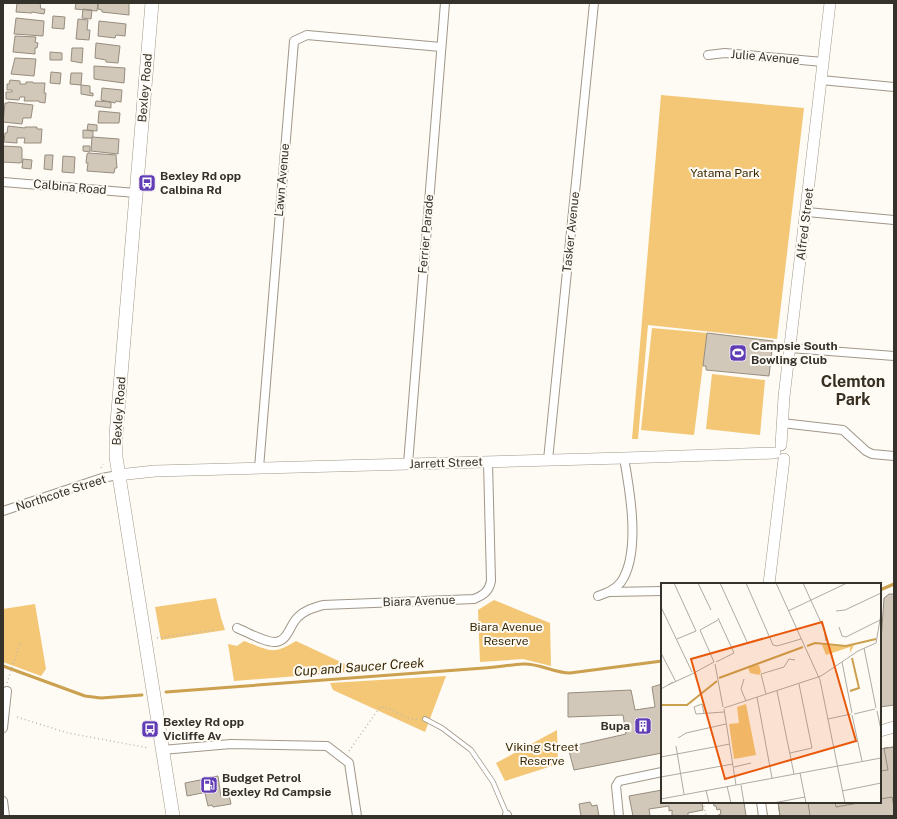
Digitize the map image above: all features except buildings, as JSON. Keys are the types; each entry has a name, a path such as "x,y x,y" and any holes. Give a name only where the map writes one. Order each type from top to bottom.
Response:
{"main road":[{"name":"Bexley Road","path":"152,3 116,435 116,457 173,816"}],"street":[{"name":"Ferrier Parade","path":"408,464 445,3"},
{"name":"Tasker Avenue","path":"548,460 594,3"},
{"name":"Alfred Street","path":"770,583 782,423 830,3"},
{"name":"Lawn Avenue","path":"258,468 294,41 307,35 441,47"},
{"name":"Julie Avenue","path":"708,54 725,53 823,62"},
{"path":"821,80 894,87"},
{"name":"Calbina Road","path":"3,182 136,193"},
{"path":"806,212 894,220"},
{"path":"790,348 894,356"},
{"path":"782,423 843,430 866,451 872,454 894,456"},
{"name":"Jarrett Street","path":"118,475 155,471 624,458 780,452"},
{"path":"610,592 620,583 627,569 633,541 630,491 624,458"},
{"name":"Biara Avenue","path":"237,628 270,641 277,642 284,638 297,618 309,608 323,605 474,599 486,593 490,587 491,581 488,462"},
{"name":"Northcote Street","path":"3,511 102,478 118,475"},
{"path":"598,596 610,592 661,591"},
{"path":"3,728 7,691"},
{"path":"881,731 894,727"},
{"path":"881,734 894,735"},
{"path":"162,750 231,744 327,746 349,763 357,816"},
{"path":"619,816 616,786 619,781 622,779 661,772"},
{"path":"3,801 6,816"},
{"path":"761,803 764,816"}],"lane":[{"path":"425,719 442,728 471,750 493,782 507,816"}],"path":[{"path":"100,468 103,464"},
{"path":"157,638 215,630"},
{"path":"9,675 20,643"},
{"path":"343,759 380,707 386,707 413,720 425,719"},
{"path":"17,717 68,733 149,748"},
{"path":"703,803 706,816"}],"green space":[{"name":"Yatama Park","path":"661,95 804,108 777,339 648,325 638,439 632,439"},
{"path":"652,328 707,333 694,435 641,430"},
{"path":"712,374 765,380 760,435 706,429"},
{"path":"216,598 225,630 161,640 155,607"},
{"name":"Biara Avenue Reserve","path":"494,600 550,623 551,666 523,659 480,662 478,610"},
{"path":"35,604 46,669 41,676 3,662 3,609"},
{"path":"244,641 265,649 276,650 288,646 296,641 360,671 234,681 228,644 237,646"},
{"path":"446,676 425,732 333,690 330,683"},
{"name":"Viking Street Reserve","path":"557,730 558,764 505,781 496,763"}],"waterway":[{"path":"881,590 894,584"},
{"name":"Cup and Saucer Creek","path":"166,692 523,664 535,665 564,673 570,673 661,661"},
{"path":"3,666 85,696 101,698 142,695"}],"place":[{"name":"Bexley Rd opp Calbina Rd","path":"147,183"},
{"name":"Campsie South Bowling Club","path":"738,353"},
{"name":"Bupa","path":"643,726"},
{"name":"Bexley Rd opp Vicliffe Av","path":"150,729"},
{"name":"Budget Petrol Bexley Rd Campsie","path":"209,785"}],"district":[{"name":"Clemton Park","path":"853,390"}]}
